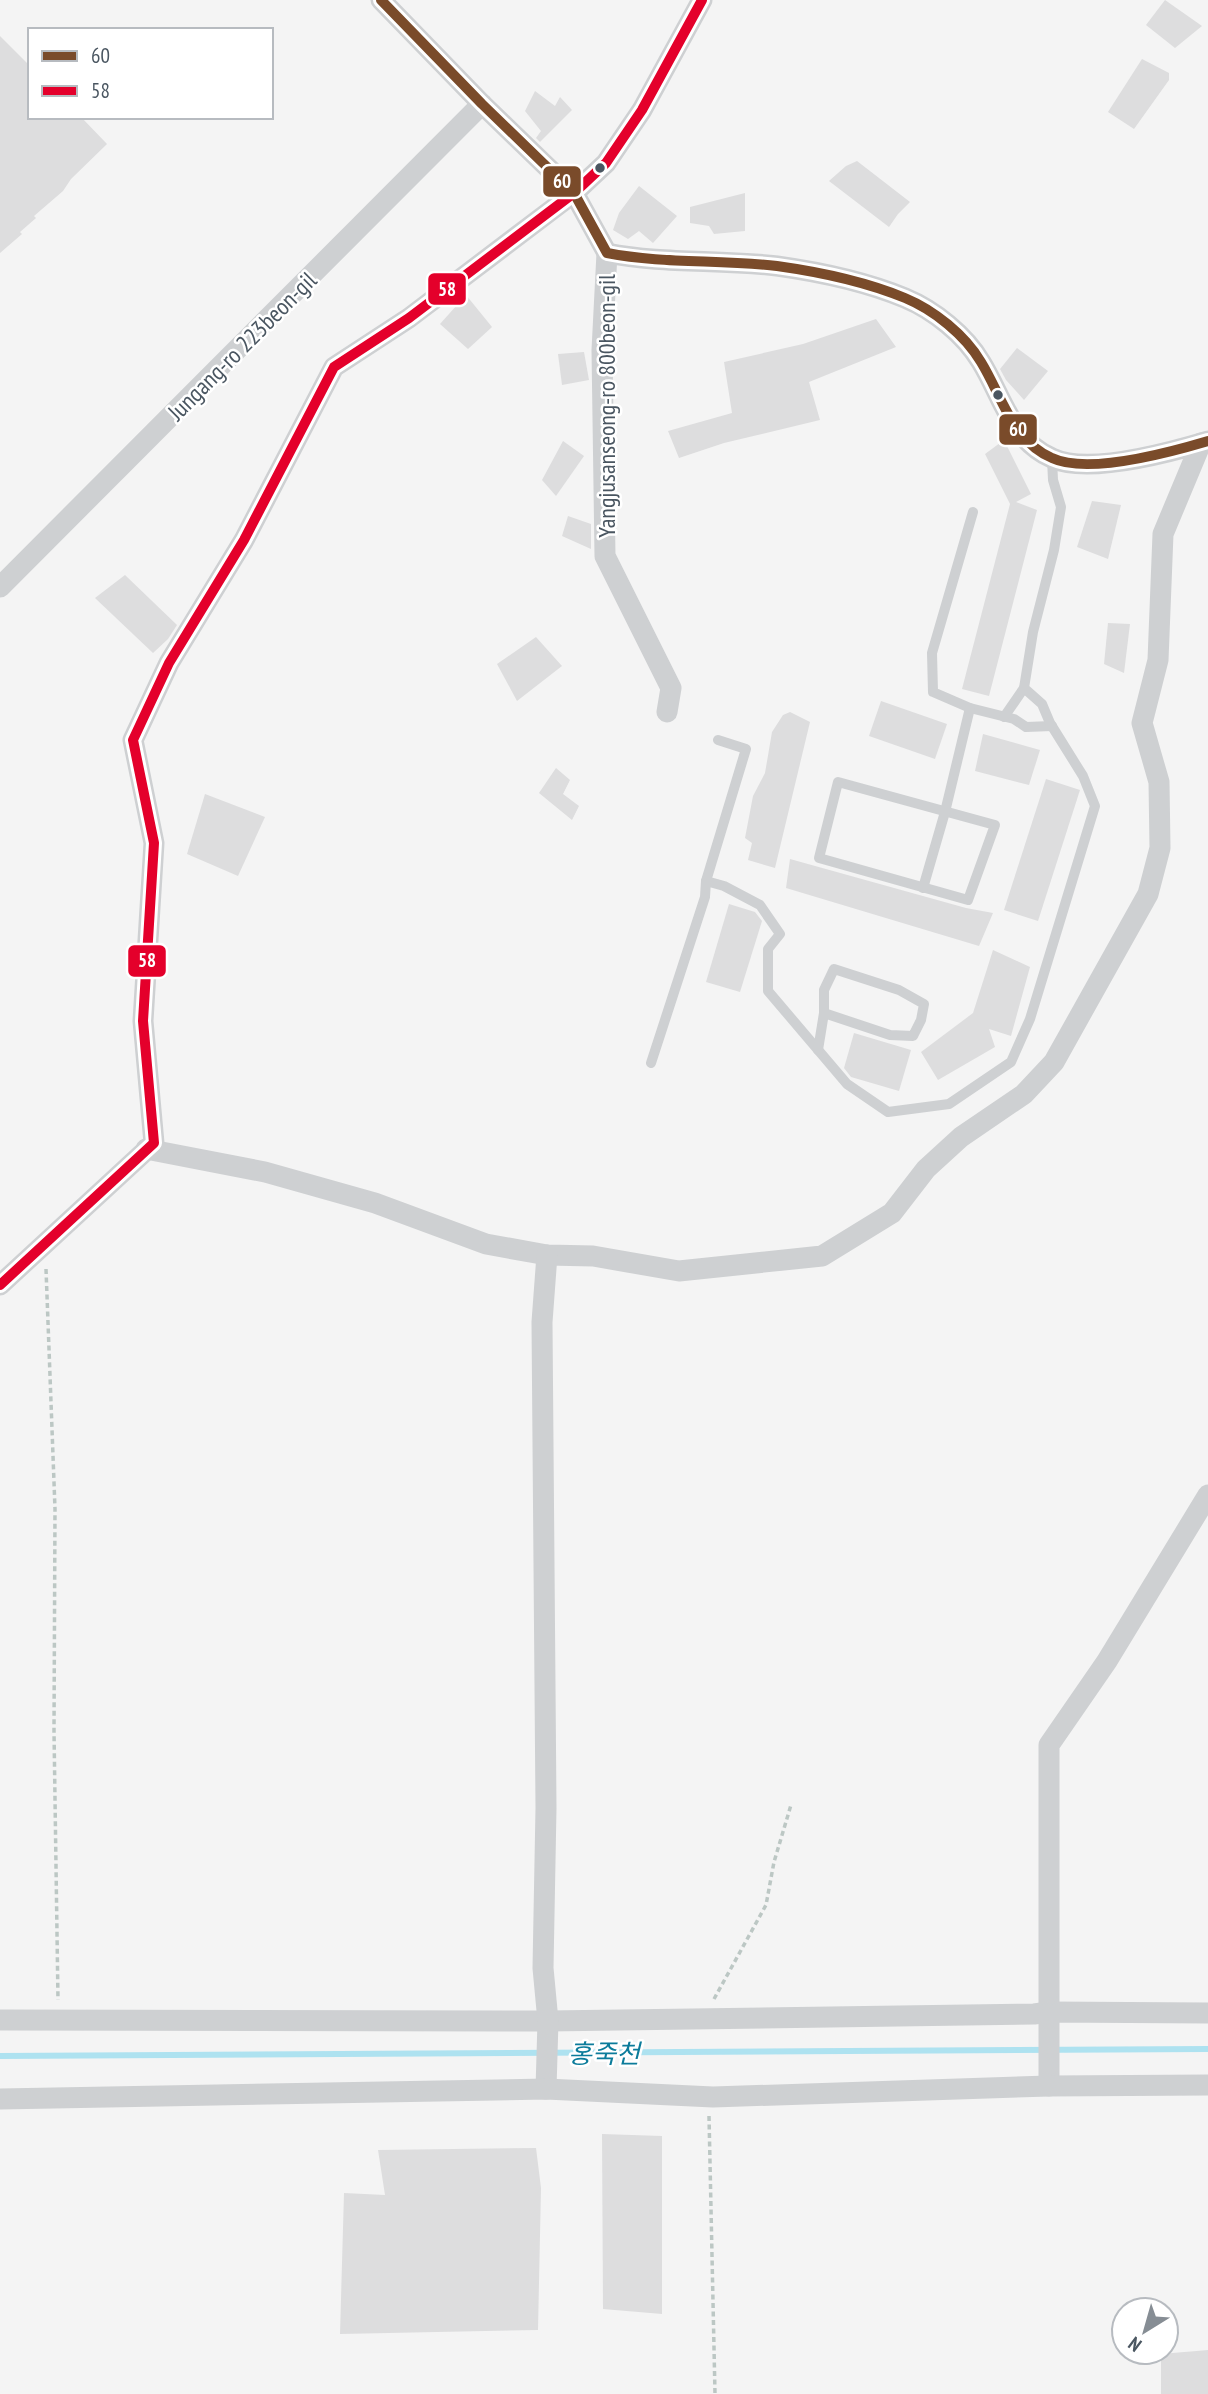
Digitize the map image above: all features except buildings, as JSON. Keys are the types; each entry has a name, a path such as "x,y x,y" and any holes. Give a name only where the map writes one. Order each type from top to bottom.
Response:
{"street":[{"path":"381,0 482,104 574,193"},
{"path":"0,1285 154,1143 143,1021 154,843 133,740 169,663 244,540 334,368 409,318 574,193 606,163 625,138 702,0"},
{"name":"Jungang-ro 223beon-gil","path":"0,587 482,104"},
{"name":"Yangjusanseong-ro 800beon-gil","path":"574,193 607,253 602,350 605,556 671,688 667,712"},
{"name":"Yangjusanseong-ro 800beon-gil","path":"607,253 636,259 776,266 847,279 907,299 931,312 966,342 980,359 1017,429 1029,443 1052,459"},
{"path":"146,1149 265,1172 375,1203 485,1244 547,1255 593,1256 679,1271 822,1256 892,1213 926,1169 952,1145 1024,1094 1054,1062 1149,894 1160,848 1159,782 1142,723 1158,660 1163,534 1204,442"},
{"path":"1052,459 1074,463 1106,463 1149,456 1204,442"},
{"path":"546,2089 548,2021 543,1968 545,1767 542,1322 547,1255"},
{"path":"1049,2086 1049,1745 1107,1661 1208,1495"},
{"path":"0,2020 548,2021 1049,2012 1208,2014"},
{"path":"0,2099 546,2089 713,2097 1049,2086 1208,2085"}],"lane":[{"path":"1004,717 1024,688 1033,632 1054,550 1061,507 1052,480 1052,459"},
{"path":"973,512 932,653 933,692 970,708 1014,719 1026,727 1052,726"},
{"path":"706,881 724,886 760,905 780,934 768,949 768,991 846,1084 888,1112 949,1104 1011,1062 1030,1019 1095,806 1083,776 1052,726 1042,704 1024,688"},
{"path":"923,887 945,812 970,708"},
{"path":"651,1063 705,897 706,881 746,749 718,740"},
{"path":"838,782 945,812 995,825 968,900 819,858 838,782"},
{"path":"818,1050 824,1013 824,990 834,970 900,990 924,1004 921,1020 913,1036 890,1035 824,1013"}],"path":[{"path":"45,1242 55,1509 54,1731 58,2020"},
{"path":"702,2019 766,1905 774,1862 791,1805"},
{"path":"713,2097 709,2119 715,2394"}],"waterway":[{"name":"홍죽천","path":"0,2056 1208,2049"}],"transit line":[{"name":"60","path":"381,0 482,104 574,193 607,253 649,259 793,268 858,282 916,303 938,316 966,342 981,362 1017,429 1027,441 1052,458 1068,463 1107,463 1152,456 1208,441"},
{"name":"58","path":"0,1285 154,1143 143,1021 154,843 133,740 169,663 244,540 334,367 409,318 574,193 606,163 642,110 702,0"}]}
